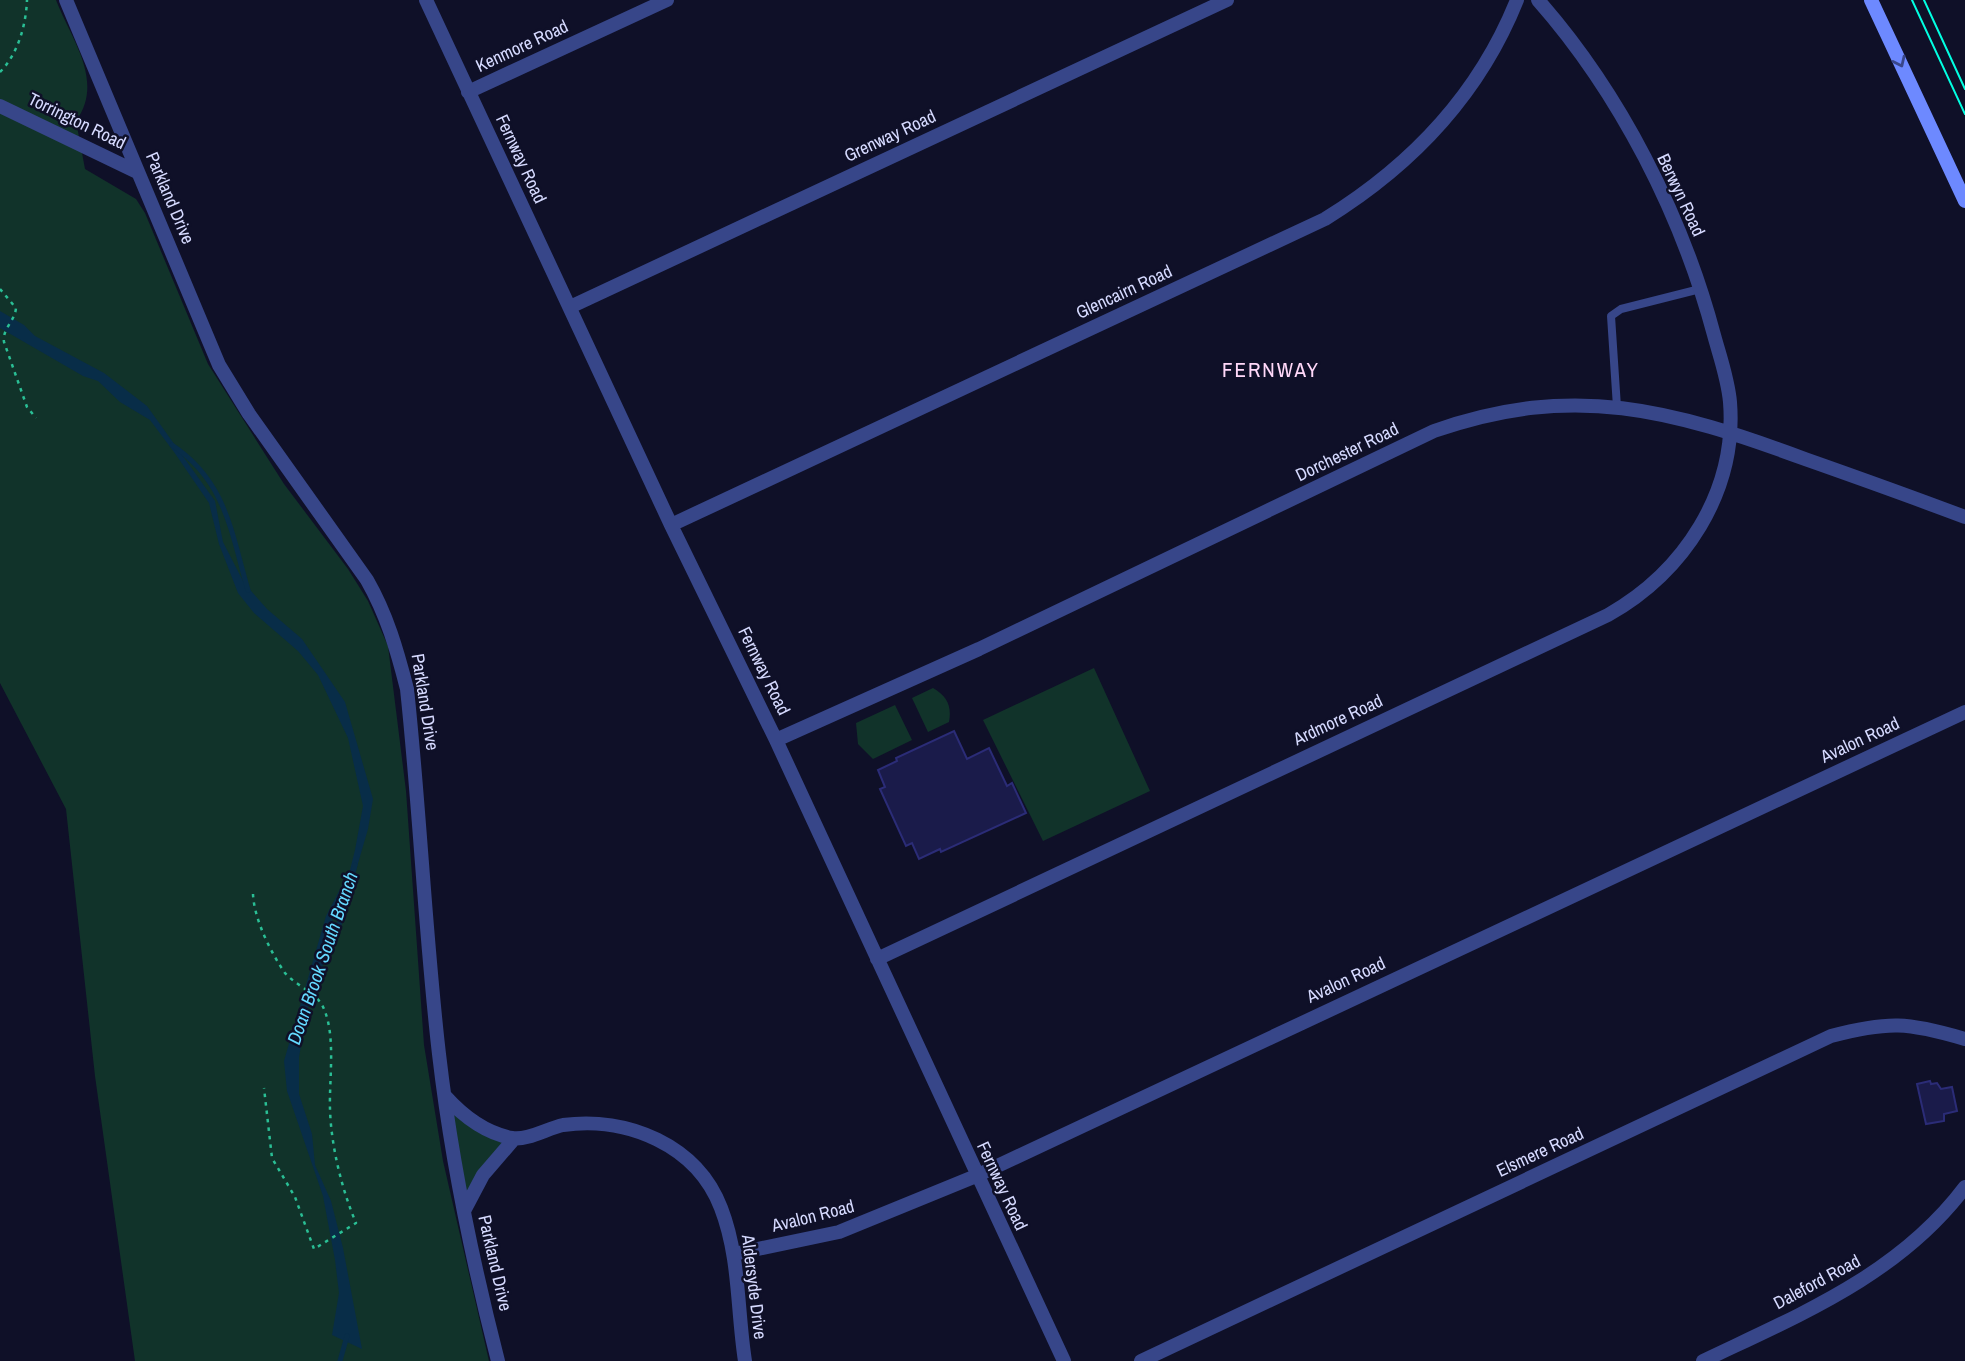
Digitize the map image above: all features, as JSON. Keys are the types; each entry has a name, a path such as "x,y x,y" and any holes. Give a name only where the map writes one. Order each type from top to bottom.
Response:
{"main road":[{"path":"1871,0 1965,201"}],"street":[{"name":"Parkland Drive","path":"66,0 219,365 272,447 367,580 382,605 394,639 409,703 445,1096 464,1211 498,1361"},
{"name":"Fernway Road","path":"426,0 671,526 776,740 1064,1361"},
{"name":"Kenmore Road","path":"468,92 667,0"},
{"name":"Grenway Road","path":"570,307 1227,0"},
{"name":"Glencairn Road","path":"671,526 1325,219 1411,156 1460,102 1492,54 1517,0"},
{"name":"Berwyn Road","path":"1538,0 1571,38 1621,118 1671,216 1700,289 1727,382 1729,431"},
{"name":"Torrington Road","path":"0,106 137,172"},
{"name":"Dorchester Road","path":"776,740 979,649 1434,431 1474,417 1516,409 1557,406 1618,407 1659,412 1729,431 1965,517"},
{"name":"Ardmore Road","path":"877,958 1634,600 1676,560 1706,517 1718,492 1729,431"},
{"name":"Avalon Road","path":"734,1254 839,1232 976,1176 1965,712"},
{"name":"Elsmere Road","path":"1141,1361 1831,1036 1876,1024 1924,1027 1965,1039"},
{"path":"445,1096 460,1113 480,1126 514,1139 483,1175 464,1211"},
{"name":"Aldersyde Drive","path":"514,1139 562,1126 614,1124 662,1142 685,1158 704,1178 720,1205 734,1254 745,1361"},
{"name":"Daleford Road","path":"1703,1361 1835,1299 1884,1268 1926,1231 1965,1186"}],"lane":[{"path":"1618,407 1611,316 1621,309 1700,289"}],"path":[{"path":"0,72 12,58 20,39 27,0"},
{"path":"0,289 16,308 15,317 4,333 8,356 27,407 36,418"},
{"path":"253,894 258,917 270,945 293,979 318,1000 326,1016 332,1063 330,1108 336,1150 356,1223 314,1249 295,1197 272,1158 271,1124 264,1088"}],"green space":[{"path":"0,0 56,0 77,45 86,75 84,106 76,121 85,169 136,199 145,213 208,364 284,484 348,569 368,601 388,646 406,791 424,1045 443,1161 489,1361 135,1361 95,1076 66,809 0,683"},
{"path":"1094,668 1150,791 1043,841 983,720"},
{"path":"933,688 942,694 947,702 950,716 949,722 928,732 912,698"},
{"path":"895,705 912,740 873,759 858,744 856,723"},
{"path":"445,1096 514,1139 464,1211"}],"water":[{"path":"0,311 24,325 35,336 104,373 147,406 215,501 223,542 244,583 267,609 302,639 345,702 373,799 368,829 352,884 332,914 333,928 314,998 308,1007 299,1057 299,1094 312,1134 315,1165 331,1201 343,1248 362,1349 332,1335 339,1293 335,1260 323,1196 287,1091 284,1061 326,916 350,870 355,850 363,806 348,738 318,675 298,651 254,613 238,593 219,544 209,503 150,420 120,402 98,381 83,376 0,328"}],"building":[{"path":"954,731 967,759 989,748 1007,786 1012,783 1026,813 941,852 940,849 919,859 912,843 906,846 880,789 885,787 878,770 897,761 896,758"},
{"path":"1930,1081 1931,1084 1937,1083 1941,1089 1952,1087 1957,1111 1944,1114 1944,1121 1926,1124 1917,1084"}],"waterway":[{"name":"Doan Brook South Branch","path":"172,445 190,459 215,491 231,528 248,590"},
{"name":"Doan Brook South Branch","path":"321,960 339,925 355,865"},
{"name":"Doan Brook South Branch","path":"340,1361 347,1336"}],"tram line":[{"path":"1912,0 1965,114"},
{"path":"1924,0 1965,89"}],"district":[{"name":"FERNWAY","path":"1271,370"}]}
